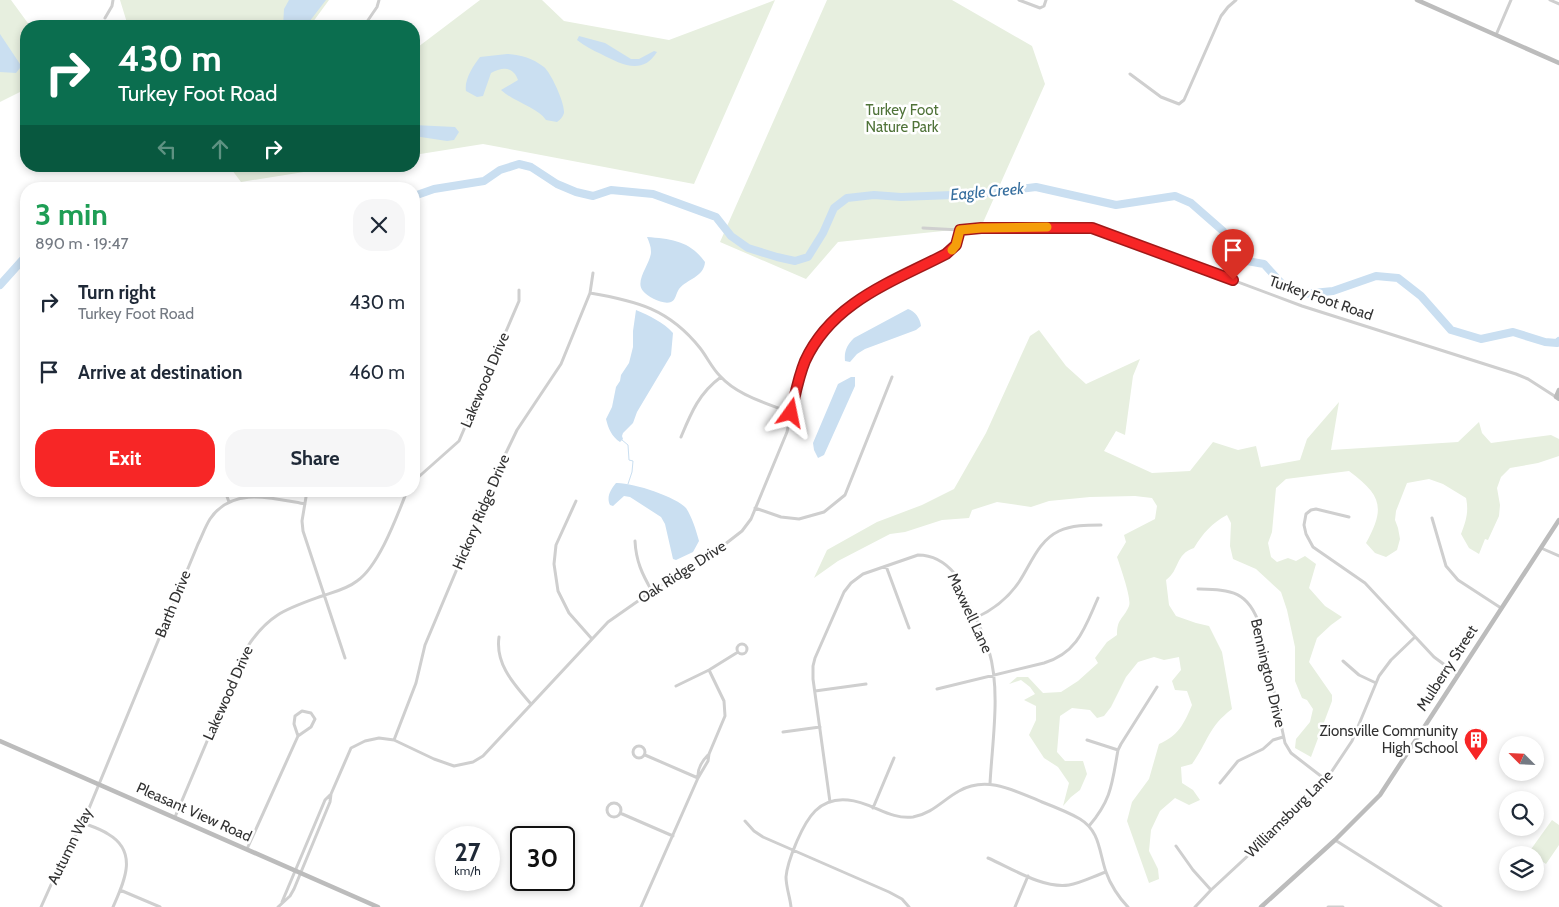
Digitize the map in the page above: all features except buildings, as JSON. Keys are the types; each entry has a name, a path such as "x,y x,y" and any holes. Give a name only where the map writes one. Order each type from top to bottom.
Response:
{"street":[{"path":"104,18 112,6 112,0"},
{"path":"370,20 380,0"},
{"path":"1019,0 1040,8 1044,6 1046,0"},
{"path":"1130,74 1161,97 1179,104 1184,100 1221,16 1236,0"},
{"path":"1418,0 1559,62"},
{"path":"1496,35 1511,0"},
{"path":"1550,0 1559,4"},
{"name":"Turkey Foot Road","path":"923,228 960,230 981,228 1092,228 1302,306 1516,374 1528,379 1558,398"},
{"name":"Oak Ridge Drive","path":"282,903 290,896 302,873 330,802 331,794 354,745 379,738 394,740 434,759 454,766 473,762 490,749 608,622 668,580 697,564 730,542 742,531 751,520 786,432 797,384 804,363 815,342 839,314 863,296 946,254 956,245 960,230"},
{"name":"Hickory Ridge Drive","path":"394,740 416,683 425,644 504,457 517,430 561,364 590,293 592,273"},
{"name":"Lakewood Drive","path":"420,476 459,442 519,301 519,290"},
{"path":"590,293 641,304 672,320 699,347 720,377 743,393 791,413"},
{"path":"681,437 700,397 720,377"},
{"path":"755,508 782,517 799,519 824,512 845,495 892,378"},
{"path":"1558,398 1559,390"},
{"path":"227,497 229,502"},
{"name":"Barth Drive","path":"98,784 198,544 211,518 229,502 246,497"},
{"name":"Barth Drive","path":"266,497 305,504"},
{"path":"306,497 302,521 303,531 344,658"},
{"name":"Lakewood Drive","path":"175,817 252,638 273,616 286,609 350,585 365,575 384,544 404,497"},
{"path":"576,501 556,545 554,564 558,591 569,613 592,639"},
{"path":"1349,517 1316,509 1311,510 1305,518 1306,534 1316,550 1372,589 1434,657 1457,674"},
{"path":"1432,518 1446,566 1458,580 1501,608"},
{"name":"Mulberry Street","path":"1261,907 1335,840 1380,794 1559,520"},
{"path":"976,618 996,606 1010,593 1019,582 1036,551 1052,535 1073,527 1101,525"},
{"path":"635,541 641,572 652,591"},
{"path":"1541,548 1559,556"},
{"name":"Maxwell Lane","path":"830,802 813,666 844,592 856,578 918,555 938,559 950,568 976,618 990,653 994,675 994,706 990,784"},
{"path":"886,566 909,628"},
{"name":"Bennington Drive","path":"1198,589 1233,591 1248,603 1257,616 1273,685 1282,737 1291,752 1326,780"},
{"path":"937,689 1052,661 1066,653 1078,641 1098,598"},
{"path":"499,637 500,659 506,672 513,684 532,704"},
{"name":"Williamsburg Lane","path":"1195,907 1309,799 1326,780 1352,742 1376,683 1391,660 1416,637"},
{"path":"676,686 710,670 738,652"},
{"path":"1343,661 1359,675 1376,683"},
{"path":"641,907 698,778 708,761 709,754 725,716 724,701 710,670"},
{"path":"815,692 866,684"},
{"path":"1089,826 1102,809 1110,793 1118,750 1157,687"},
{"path":"247,849 298,736 310,727 315,719 311,713 302,711 295,716 294,724 298,736"},
{"path":"783,732 820,727"},
{"path":"1220,783 1238,761 1263,749 1273,740 1282,737"},
{"path":"1087,740 1118,750"},
{"name":"Pleasant View Road","path":"0,741 378,907"},
{"path":"645,755 698,778"},
{"path":"873,808 894,758"},
{"name":"Autumn Way","path":"41,907 62,859 83,823 98,784"},
{"path":"791,907 786,879 787,869 793,850 809,816 818,808 838,800 851,800 898,817 917,816 930,811 965,788 990,784 1006,787 1033,798 1079,818 1089,826 1100,846 1106,872 1117,893 1128,907"},
{"name":"Oak Ridge Drive","path":"282,903 325,800 331,794"},
{"path":"618,804 621,809 620,813 617,816 611,816 608,812 608,806 618,804"},
{"path":"620,813 673,836"},
{"path":"745,821 759,834 889,892 902,899 909,907"},
{"path":"83,823 106,832 119,842 123,849 127,865 113,907"},
{"path":"1335,840 1441,907"},
{"path":"1176,846 1193,870 1211,890"},
{"path":"988,858 1047,884 1060,886 1076,883 1106,872"},
{"path":"1015,907 1028,876"},
{"path":"120,890 160,907"},
{"path":"278,907 282,903"},
{"path":"1328,907 1343,907"}],"green space":[{"path":"0,0 11,0 26,20 20,20 20,92 0,102"},
{"path":"120,0 329,0 314,20 126,20"},
{"path":"480,0 542,0 564,21 669,40 775,0 694,184 483,144 420,154 420,45"},
{"name":"Turkey Foot Nature Park","path":"827,0 952,0 1032,46 1045,84 981,227 838,242 806,279 720,242"},
{"path":"234,172 304,172 241,182"},
{"path":"1039,330 1066,366 1086,384 1140,359 1133,376 1125,435 1116,431 1104,451 1152,473 1190,471 1213,442 1238,450 1256,446 1261,467 1300,460 1307,439 1339,402 1331,450 1458,442 1479,422 1482,433 1491,443 1551,435 1559,439 1559,456 1538,463 1510,468 1501,477 1497,488 1500,505 1499,516 1488,540 1485,539 1479,554 1469,548 1461,534 1466,516 1466,498 1443,484 1429,479 1407,483 1396,511 1395,520 1400,539 1397,550 1386,557 1375,553 1366,543 1378,511 1374,495 1368,487 1349,471 1286,479 1276,488 1272,532 1268,543 1271,557 1277,562 1288,558 1296,561 1305,556 1316,564 1309,588 1325,606 1342,617 1317,638 1309,662 1332,695 1332,701 1311,757 1295,748 1296,739 1310,722 1313,709 1307,700 1302,698 1295,681 1295,647 1281,592 1256,569 1233,559 1230,546 1231,523 1227,515 1208,529 1194,548 1180,558 1174,572 1166,580 1169,605 1176,616 1209,626 1222,652 1232,709 1218,722 1192,764 1181,767 1182,783 1193,790 1200,800 1189,805 1175,798 1160,811 1151,830 1149,851 1158,869 1159,879 1149,883 1127,821 1132,802 1149,779 1159,744 1166,741 1180,729 1192,705 1187,691 1175,690 1172,681 1181,670 1179,657 1164,660 1154,657 1138,662 1126,677 1111,707 1104,716 1097,718 1090,710 1072,708 1060,716 1057,752 1065,761 1083,761 1087,774 1080,790 1063,806 1069,783 1058,767 1044,758 1029,735 1036,720 1036,706 1024,700 1035,694 1021,680 1009,684 1017,677 1028,677 1043,693 1061,692 1078,681 1098,663 1095,658 1107,642 1117,635 1119,622 1129,606 1127,590 1117,557 1126,542 1124,535 1155,519 1157,506 1152,498 1135,496 1090,497 1049,501 1031,507 997,502 972,510 969,518 942,520 905,532 890,534 838,561 814,578 827,550 877,522 922,505 954,489 986,433 1030,336"},
{"path":"1552,820 1559,825 1559,845 1546,864 1544,863 1544,846 1533,846 1540,836 1544,836 1544,831"}],"water":[{"path":"289,0 326,0 311,20 283,20 284,9"},
{"path":"0,34 20,64 20,68 16,73 0,72"},
{"path":"579,36 605,43 631,59 639,59 654,51 657,52 645,64 631,66 589,48 577,40"},
{"path":"507,54 531,59 547,70 557,88 564,108 564,114 557,122 546,120 537,112 501,90 518,80 516,75 510,70 503,69 491,73 483,96 477,97 466,91 468,78 480,57"},
{"path":"420,125 455,127 459,132 454,140 447,141 420,137"},
{"path":"647,237 672,240 687,245 705,262 702,271 682,286 671,302 668,303 652,298 641,287 640,282 651,252"},
{"path":"908,309 917,315 921,326 916,330 865,349 850,362 845,361 846,348 854,338"},
{"path":"636,310 661,322 673,333 671,355 637,412 633,423 623,433 623,439 620,442 611,432 606,419 612,407 616,387 629,363 633,347"},
{"path":"851,377 855,377 855,386 824,455 818,458 813,443 838,384"},
{"path":"616,483 653,491 673,499 686,508 692,519 699,541 693,552 676,560 673,559 665,524 661,517 630,497 624,496 613,506 610,505 609,496"}],"waterway":[{"name":"Eagle Creek","path":"420,194 434,189 484,181 500,170 519,164 531,167 557,184 576,192 593,196 611,190 653,194 716,217 731,236 748,248 795,261 808,257 823,233 834,208 847,198 874,195 901,197 978,194 1036,187 1116,205 1175,196 1191,203 1223,231 1233,248 1247,261 1264,264 1283,285 1303,294 1333,291 1376,276 1398,278 1421,296 1451,330 1481,339 1513,332 1545,342 1557,343 1559,341"},
{"name":"Eagle Creek","path":"0,285 20,263"},
{"path":"622,440 628,445 629,460 633,461 628,484"}],"slow traffic":[{"path":"952,250 959,238 960,230 1047,227"}],"place":[{"name":"Zionsville Community High School","path":"1476,761"}],"route":[{"path":"791,413 804,363 815,342 839,314 863,296 952,250 959,238 960,230 981,228 1092,228 1233,280"}]}
